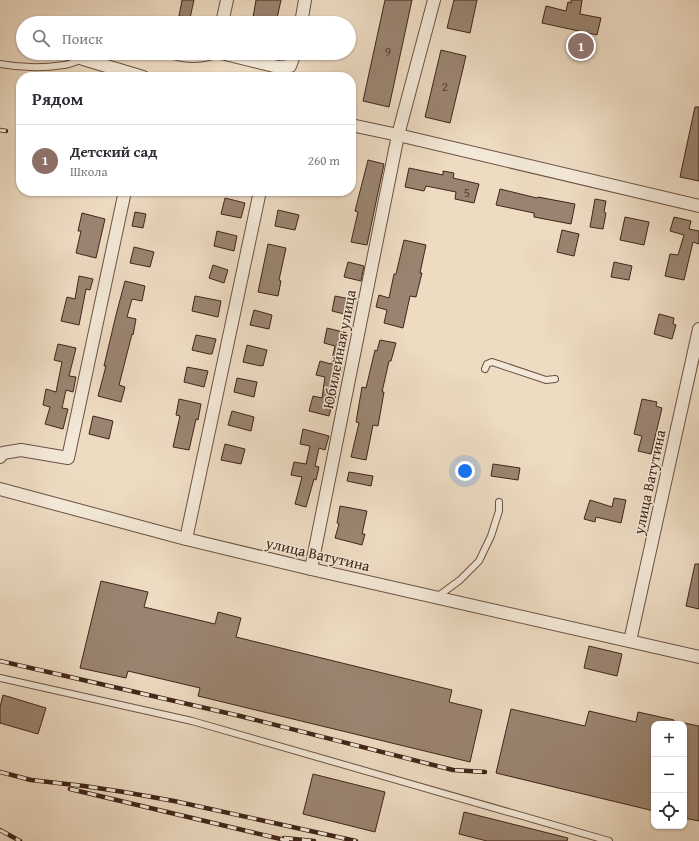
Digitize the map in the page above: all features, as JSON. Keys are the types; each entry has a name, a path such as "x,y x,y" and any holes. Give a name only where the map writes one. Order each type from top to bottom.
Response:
{"street":[{"path":"224,16 227,0"},
{"path":"302,16 305,0"},
{"name":"Юбилейная улица","path":"311,569 398,135 434,0"},
{"path":"97,60 129,72"},
{"path":"250,60 278,67 290,66 292,60"},
{"path":"356,126 699,206"},
{"path":"0,457 3,453 21,450 68,458 124,196"},
{"path":"186,539 259,196"},
{"name":"улица Ватутина","path":"630,641 699,330"},
{"name":"улица Ватутина","path":"0,489 186,539 311,569 699,657"}],"lane":[{"path":"0,64 8,66 37,67 65,65 77,60"},
{"path":"485,369 487,364 492,362 546,380 555,379"},
{"path":"438,597 460,580 479,561 500,512 500,502"},
{"path":"0,678 192,721 609,841"}],"building":[{"path":"182,0 194,0 190,16 179,16"},
{"path":"256,0 281,0 278,16 253,16"},
{"path":"385,0 412,0 389,107 363,101"},
{"path":"454,0 477,0 470,33 447,28"},
{"path":"571,0 582,0 580,14 601,18 597,35 542,23 546,6 566,11 568,2 571,3"},
{"path":"441,50 466,56 450,123 425,117"},
{"path":"695,107 699,107 699,181 680,177"},
{"path":"368,160 384,164 367,245 351,242 358,212 355,211"},
{"path":"409,168 443,175 443,171 454,173 453,178 479,184 474,203 455,199 456,192 426,186 424,191 405,187"},
{"path":"500,189 537,198 575,204 571,224 534,217 534,213 496,205"},
{"path":"225,198 245,203 241,218 221,214"},
{"path":"595,199 606,201 604,212 606,213 603,229 590,227"},
{"path":"278,210 299,215 295,230 275,226"},
{"path":"135,212 146,214 143,228 132,226"},
{"path":"82,213 105,219 96,258 76,253 81,231 78,231"},
{"path":"625,217 649,222 644,245 620,240"},
{"path":"674,217 691,221 689,229 699,231 699,244 693,242 684,280 665,276 670,254 678,255 684,235 670,231"},
{"path":"562,230 579,234 574,256 557,252"},
{"path":"217,231 237,236 234,251 214,246"},
{"path":"404,240 426,245 420,273 422,273 416,297 410,296 403,328 384,323 387,310 376,307 379,295 389,298"},
{"path":"268,244 286,248 279,280 281,281 278,296 258,292"},
{"path":"134,247 154,252 150,267 130,263"},
{"path":"348,262 364,266 361,281 344,277"},
{"path":"614,262 632,266 629,280 611,277"},
{"path":"213,265 228,270 224,283 209,278"},
{"path":"79,276 93,279 90,290 86,289 79,325 61,321 67,297 75,299"},
{"path":"125,281 145,286 142,301 132,299 127,317 136,319 119,385 125,387 121,402 98,396"},
{"path":"195,296 221,301 218,317 192,311"},
{"path":"335,296 355,300 352,316 332,311"},
{"path":"254,310 272,315 269,329 250,325"},
{"path":"659,314 674,318 673,324 676,325 672,339 654,334"},
{"path":"327,328 347,333 340,366 342,367 329,416 309,411 313,396 322,398 325,377 316,375 320,361 331,364 335,346 324,343"},
{"path":"196,335 216,339 212,354 192,350"},
{"path":"380,340 396,343 391,361 389,361 382,392 384,392 378,426 373,425 366,460 351,457 359,423 356,422 362,387 366,388 375,350 377,351"},
{"path":"58,344 76,348 69,376 76,377 73,392 66,390 62,408 68,409 63,429 45,424 50,407 43,405 46,389 56,392 62,362 54,360"},
{"path":"247,345 267,350 263,366 243,362"},
{"path":"187,367 208,371 204,387 184,382"},
{"path":"237,378 257,382 254,397 234,392"},
{"path":"179,399 201,404 189,450 173,447 180,416 176,415"},
{"path":"642,399 657,402 656,406 662,408 651,454 638,451 642,436 634,434"},
{"path":"232,411 254,417 251,431 228,425"},
{"path":"93,416 113,421 109,439 89,434"},
{"path":"303,429 329,436 325,450 319,448 315,466 319,467 306,507 295,504 302,477 291,475 294,462 306,464 310,446 300,444"},
{"path":"225,444 245,449 241,464 221,460"},
{"path":"493,464 520,468 518,480 491,476"},
{"path":"349,472 373,476 371,486 347,481"},
{"path":"614,498 626,500 621,523 596,517 595,522 584,519 590,500 612,507"},
{"path":"340,506 367,511 362,534 365,534 362,545 335,538 339,524 337,523"},
{"path":"695,564 699,564 699,609 686,606"},
{"path":"101,581 148,592 144,607 215,624 218,612 241,618 236,637 452,690 449,702 482,710 470,762 198,696 200,688 128,671 126,678 80,668"},
{"path":"589,646 622,654 617,676 584,668"},
{"path":"3,695 46,708 38,734 0,723 0,707"},
{"path":"511,709 585,726 589,711 636,722 638,712 674,720 651,721 651,810 496,773"},
{"path":"687,724 699,726 699,821 687,819"},
{"path":"313,774 385,792 375,832 303,814"},
{"path":"464,812 568,838 567,841 487,841 459,834"}],"railway":[{"path":"0,130 6,131"},
{"path":"0,661 240,716 453,770 485,772"},
{"path":"0,772 31,780 84,786 174,801 356,841"},
{"path":"70,789 289,841"},
{"path":"0,830 20,841"},
{"path":"284,838 314,841"}],"place":[{"name":"Детский сад","path":"581,46"}]}
